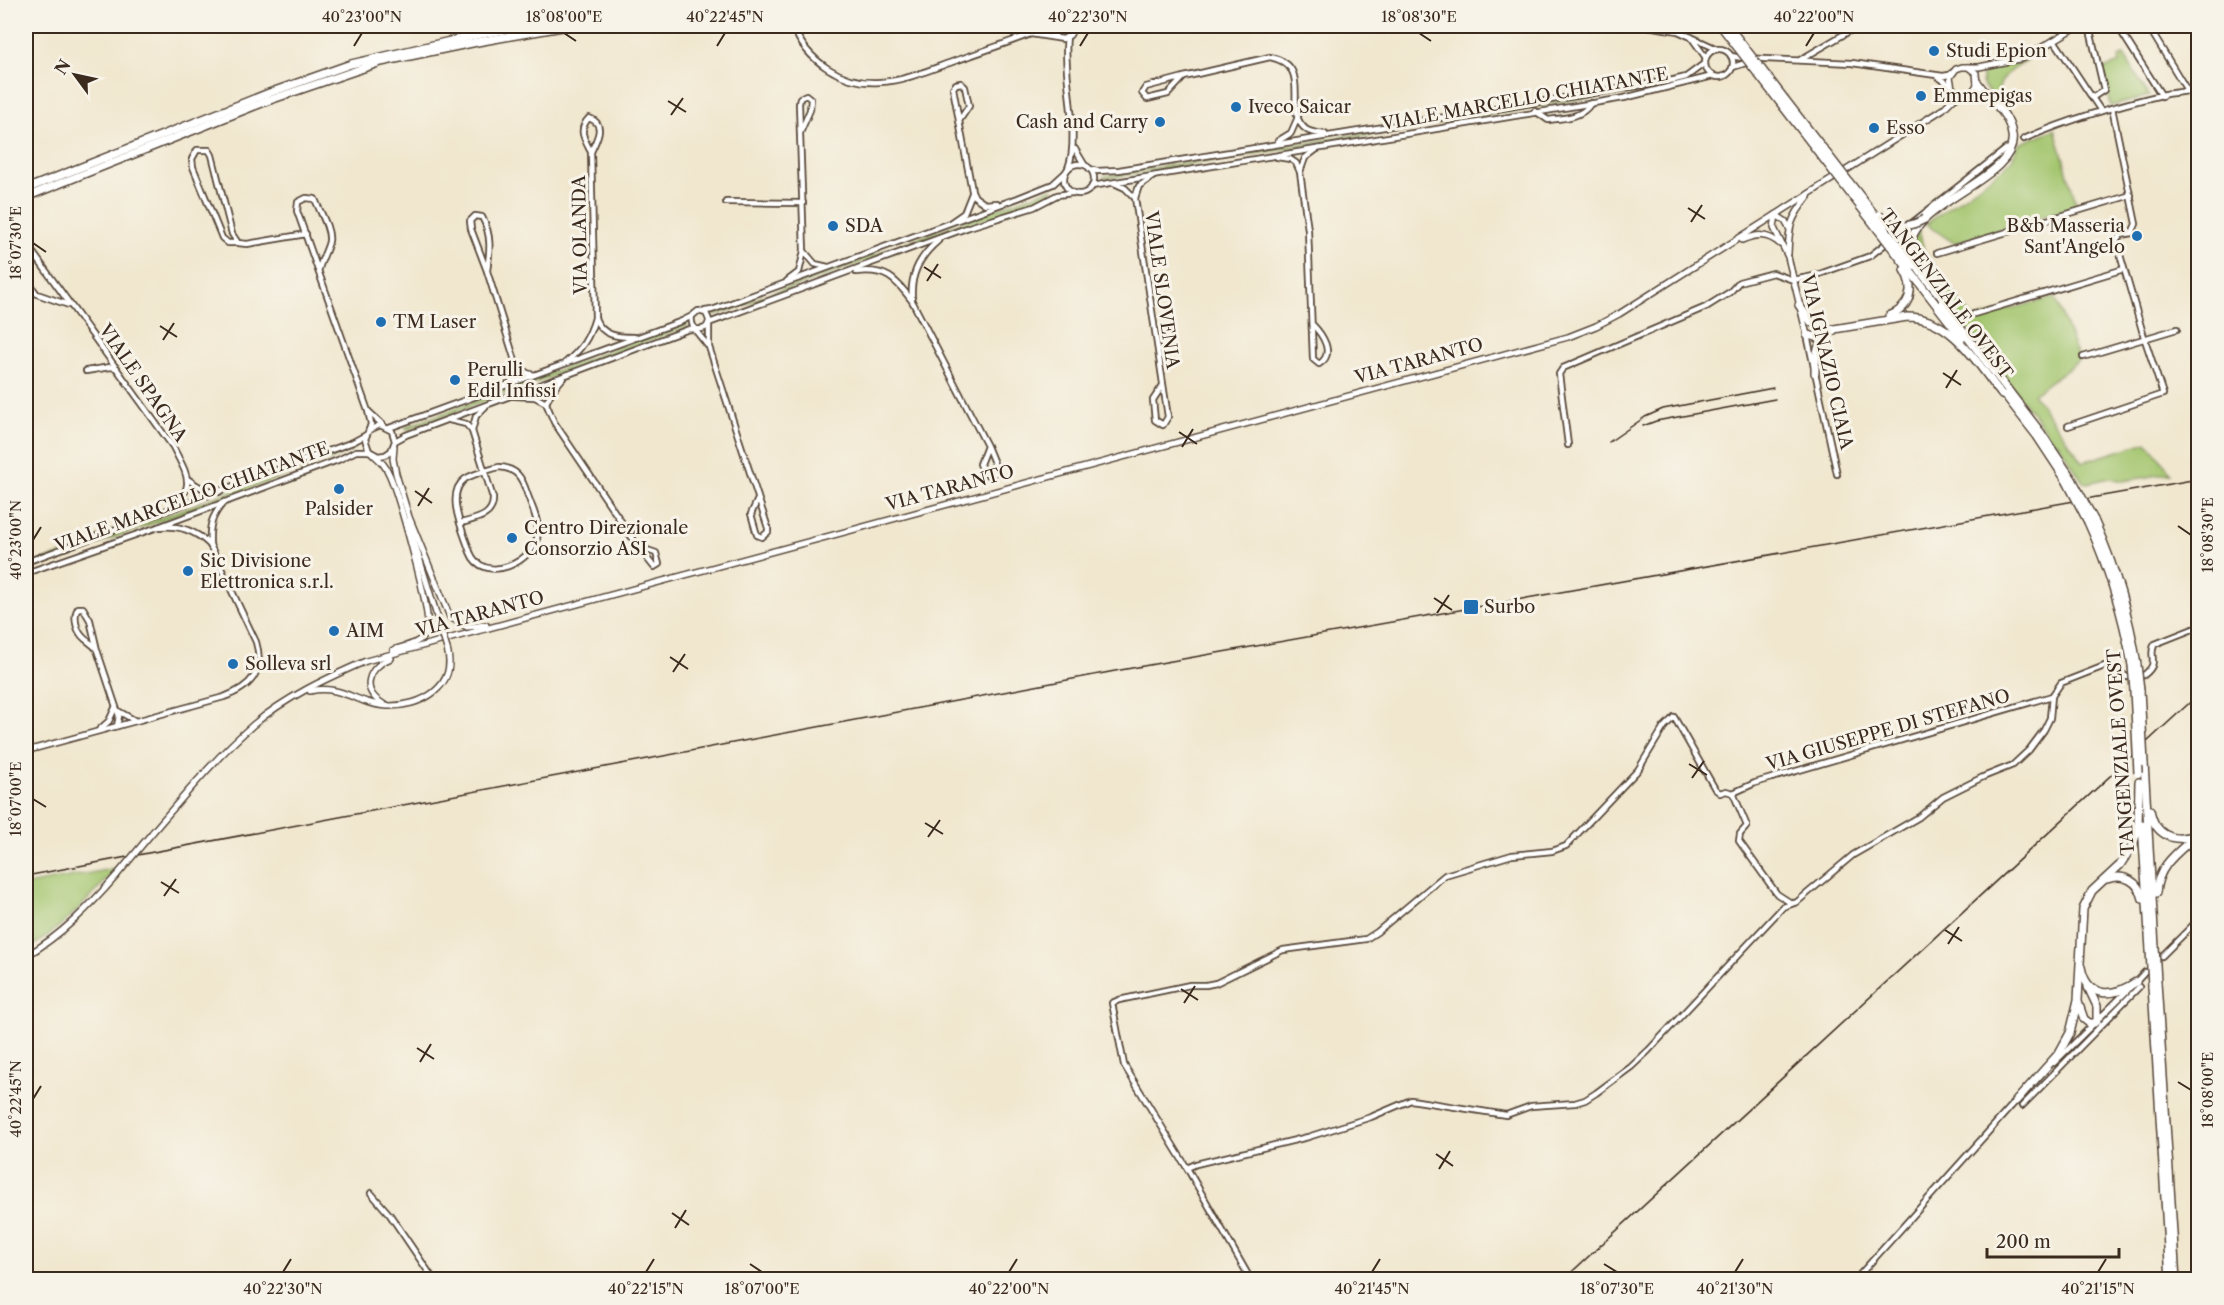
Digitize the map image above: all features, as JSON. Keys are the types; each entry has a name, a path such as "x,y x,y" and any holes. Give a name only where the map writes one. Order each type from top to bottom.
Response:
{"highway":[{"path":"26,189 269,93 351,64 476,34 528,26"},
{"path":"26,197 267,101 381,62 568,26"},
{"name":"TANGENZIALE OVEST","path":"1721,26 1868,217 1944,306 2039,434 2072,479 2109,553 2131,630 2154,932 2153,948"},
{"name":"TANGENZIALE OVEST","path":"1728,26 1846,178 1891,244 2007,397 2039,434"},
{"path":"1944,306 1942,298 1918,268 1911,253 1912,234 1925,219 1993,170 2009,154 2012,147 2012,133 2004,113 1978,81"},
{"path":"1965,95 1990,98"},
{"path":"1846,178 1886,222 1905,227 1925,219"},
{"path":"1881,319 1902,309 1910,294 1910,279 1891,244"},
{"path":"1799,305 1811,322 1825,332"},
{"path":"1806,335 1817,338 1835,329 1881,319 1916,317 1943,327 1962,345 2002,395 2007,397"},
{"path":"1815,373 1816,353 1825,332"},
{"name":"TANGENZIALE OVEST","path":"2139,728 2142,768 2139,782 2176,1280"},
{"path":"2142,768 2151,817 2158,830 2171,838 2178,839 2199,833"},
{"path":"2019,1104 2064,1045 2074,1022 2078,1000 2083,909 2089,895 2120,865 2133,845 2138,828 2139,782"},
{"path":"2154,932 2159,875 2170,857 2199,833"},
{"path":"2097,885 2119,876 2126,877 2137,885 2143,899 2147,943 2153,948"},
{"path":"2078,1000 2084,1019 2088,1023 2095,1022 2097,1006 2083,976 2080,957"},
{"path":"2086,981 2094,989 2107,993 2118,992 2137,985"},
{"name":"TANGENZIALE OVEST","path":"2165,1154 2170,1280"}],"main road":[{"path":"1953,72 1959,68 1979,67 2024,58 2078,26"},
{"name":"VIA TARANTO","path":"26,956 74,921 230,746 255,723 302,692 335,674 405,650 1568,337 1596,327 1943,110 1954,98 1975,90 1983,70 1996,63"},
{"path":"1968,67 1976,73 1978,81"},
{"name":"VIA TARANTO","path":"1934,115 1949,100 1950,77 1953,72"},
{"path":"1951,87 1958,94 1965,95"},
{"name":"VIA IGNAZIO CIAIA","path":"1788,257 1789,228 1800,207 1811,193"},
{"path":"1776,215 1785,221 1789,228"},
{"name":"VIA IGNAZIO CIAIA","path":"1776,215 1774,228 1788,257 1806,335"},
{"path":"1732,243 1759,234 1770,237 1783,246"},
{"path":"366,662 379,654 414,644 423,637 428,628 428,611 393,459 395,444"},
{"path":"371,452 383,463 390,477 450,617 458,623 474,627 498,621 511,621"},
{"path":"302,692 325,688 387,706 421,700 437,691 447,677 449,666 447,649 407,518"},
{"path":"387,706 376,700 369,679 373,669 381,662 405,650"}],"street":[{"path":"793,26 802,44 820,63 844,77 868,82 906,78 1031,34 1044,26"},
{"path":"1049,26 1050,32 1058,38 1065,54"},
{"path":"1075,26 1067,38 1065,54 1073,143 1076,153 1094,177 1092,186"},
{"path":"1647,26 1678,31 1717,49 1725,50 1731,56 1733,67"},
{"path":"1800,60 1858,26"},
{"path":"2089,26 2104,90 2092,98"},
{"path":"2127,26 2122,33 2162,96"},
{"path":"2148,26 2188,92"},
{"path":"2153,34 2166,26"},
{"path":"1031,34 1067,38"},
{"path":"1689,35 1703,51 1707,71 1713,76"},
{"path":"2054,40 2101,111"},
{"path":"1821,47 1822,57 1828,61"},
{"name":"VIALE MARCELLO CHIATANTE","path":"26,562 354,442 374,427 387,427 508,386 682,321 694,313 712,310 780,286 1018,198 1053,184 1076,164 1097,171 1119,170 1674,80 1686,77 1717,49"},
{"path":"1731,56 1872,64 1946,76 1953,72"},
{"path":"1184,77 1168,94 1147,99 1142,93 1146,87 1184,77 1270,57 1282,59 1295,76 1298,117 1305,129 1328,135"},
{"name":"VIALE MARCELLO CHIATANTE","path":"26,573 158,527 227,499 338,460 356,451 385,455 395,444 446,420 689,329 704,329 709,323 943,237 1034,207 1057,195 1081,194 1092,186 1157,174 1676,87 1713,76 1718,78 1727,75 1733,67 1761,58"},
{"path":"1931,74 1951,87"},
{"path":"959,121 969,106 965,87 961,82 953,88 959,121 972,191 975,197 985,204 992,205 1018,198"},
{"path":"2024,139 2101,111 2199,89"},
{"path":"780,286 799,272 804,251 800,133 800,98 806,95 811,99 810,110 800,133"},
{"path":"1535,111 1548,120 1576,116 1588,109 1591,103"},
{"path":"2068,426 2163,394 2116,241 2119,237 2132,233 2135,228 2131,195 2112,108"},
{"path":"1272,144 1291,133 1298,117"},
{"name":"VIA OLANDA","path":"591,152 600,133 600,126 595,120 589,118 583,124 582,134 591,152 595,318 597,325 609,334 617,337 638,337"},
{"path":"1072,193 1064,182 1073,143"},
{"path":"1300,172 1305,158 1319,147"},
{"path":"1568,445 1558,374 1563,368 1706,307 1730,292 1739,282 1773,273 1793,280 1835,270 1870,256 2006,149"},
{"path":"238,243 232,234 212,154 209,150 197,150 192,159 193,167 222,238 228,243 247,244 306,234"},
{"path":"1269,156 1290,159 1296,163 1300,172 1308,230 1313,359 1319,364 1324,362 1326,356 1325,339 1312,324"},
{"name":"VIALE SLOVENIA","path":"1157,174 1139,186 1135,198 1168,417 1163,425 1155,420 1153,405 1153,400 1162,385"},
{"name":"VIALE SLOVENIA","path":"1112,182 1125,188 1135,198"},
{"path":"949,224 964,213 972,191"},
{"path":"1937,253 2131,195"},
{"path":"319,269 329,243 329,235 315,199 306,198 298,202 297,211 368,411 370,424 365,443 371,452"},
{"path":"726,202 803,203"},
{"path":"487,271 489,229 482,217 475,216 470,221 471,229 487,271 516,364 517,374 508,386"},
{"path":"912,301 911,292 915,269 925,253 943,237"},
{"name":"VIALE SPAGNA","path":"26,249 34,254 173,447 189,480"},
{"path":"804,251 815,264 830,267"},
{"path":"1974,314 2124,269"},
{"path":"846,273 868,271 892,277 900,283 912,301 987,446 996,468 992,476 984,473 980,464 987,446"},
{"path":"26,279 37,294 69,305"},
{"path":"702,311 708,316 709,347 768,528 768,532 762,537 758,535 751,514 758,499"},
{"path":"692,316 691,323 709,347"},
{"name":"VIA OLANDA","path":"560,366 584,345 595,318"},
{"path":"2083,357 2177,329"},
{"name":"VIA IGNAZIO CIAIA","path":"1806,335 1837,474"},
{"path":"516,364 527,373 535,375"},
{"path":"86,371 117,368"},
{"path":"546,403 552,391 566,376"},
{"path":"511,396 530,396 546,403 554,422 650,565 654,567 659,564 656,553 638,547"},
{"path":"461,523 486,515 493,506 494,501 472,431 476,416 489,404"},
{"path":"368,411 394,434 395,444"},
{"path":"446,420 461,422 472,431"},
{"path":"503,467 513,470 522,478 537,525 537,536 535,543 522,559 507,566 489,568 471,556 461,523 454,502 455,494 464,480 503,467"},
{"path":"164,513 177,503 188,486 189,480 210,492 221,492"},
{"path":"26,751 235,693 251,681 256,673 259,653 256,642 210,545 211,520 227,499"},
{"path":"158,527 181,526 210,545"},
{"path":"97,650 81,635 75,617 78,608 86,611 119,716 117,726"},
{"path":"2144,675 2153,666 2152,649 2155,644 2199,627"},
{"path":"1187,1168 1308,1137 1371,1117 1411,1100 1506,1115 1531,1106 1564,1105 1585,1101 1631,1067 1784,907 1797,902 1853,855 1919,817 1943,797 2013,765 2029,750 2048,723 2052,696 2061,683 2102,666 2112,667 2127,677"},
{"name":"VIA GIUSEPPE DI STEFANO","path":"1732,793 1755,783 2052,696"},
{"path":"115,708 126,717 136,721"},
{"path":"97,731 109,721 115,708"},
{"path":"1251,1280 1187,1168 1124,1065 1112,1003 1190,985 1216,983 1283,950 1366,939 1445,875 1512,855 1559,849 1575,838 1638,770 1664,727 1674,717 1717,792 1732,793 1747,826 1740,834 1739,841 1777,894 1791,903"},
{"path":"2162,956 2199,920"},
{"path":"2019,1104 2137,985 2145,972"},
{"path":"1855,1280 2095,1022 2137,985"},
{"path":"372,1193 390,1215 434,1280"}],"green space":[{"path":"2124,55 2149,96 2111,106 2103,69 2120,63 2119,57"},
{"path":"2027,61 2005,76 1999,86 2000,100 1984,87 1982,75 1990,67"},
{"path":"1678,81 1678,84 1105,179 1104,176"},
{"path":"2055,129 2077,206 1954,243 1926,224 2002,169 2011,161 2019,144"},
{"path":"1052,188 1054,192 1016,210 975,222 712,317 722,311"},
{"path":"1919,230 1924,251 1973,319 2055,297 2079,360 2033,394 2083,462 2147,442 2171,473 2123,481 2110,478 2083,482 2059,444 2049,438 2043,427 1955,313 1947,297 1914,252 1915,237"},
{"path":"686,322 688,327 407,430 405,427"},
{"path":"353,446 354,449 334,458 26,570 26,567"},
{"path":"117,868 63,923 26,950 26,885"}],"railway":[{"path":"1609,442 1645,417 1663,409 1773,388"},
{"path":"1643,426 1656,421 1775,399"},
{"path":"26,876 1115,671 2198,479"},
{"path":"1563,1280 2198,695"}],"place":[{"name":"Studi Epion","path":"1934,51"},
{"name":"Emmepigas","path":"1921,96"},
{"name":"Iveco Saicar","path":"1236,107"},
{"name":"Cash and Carry","path":"1160,122"},
{"name":"Esso","path":"1874,128"},
{"name":"SDA","path":"833,226"},
{"name":"B&b Masseria Sant'Angelo","path":"2137,236"},
{"name":"TM Laser","path":"381,322"},
{"name":"Perulli Edil Infissi","path":"455,380"},
{"name":"Palsider","path":"339,489"},
{"name":"Centro Direzionale Consorzio ASI","path":"512,538"},
{"name":"Sic Divisione Elettronica s.r.l.","path":"188,571"},
{"name":"Surbo","path":"1471,607"},
{"name":"AIM","path":"334,631"},
{"name":"Solleva srl","path":"233,664"}]}
